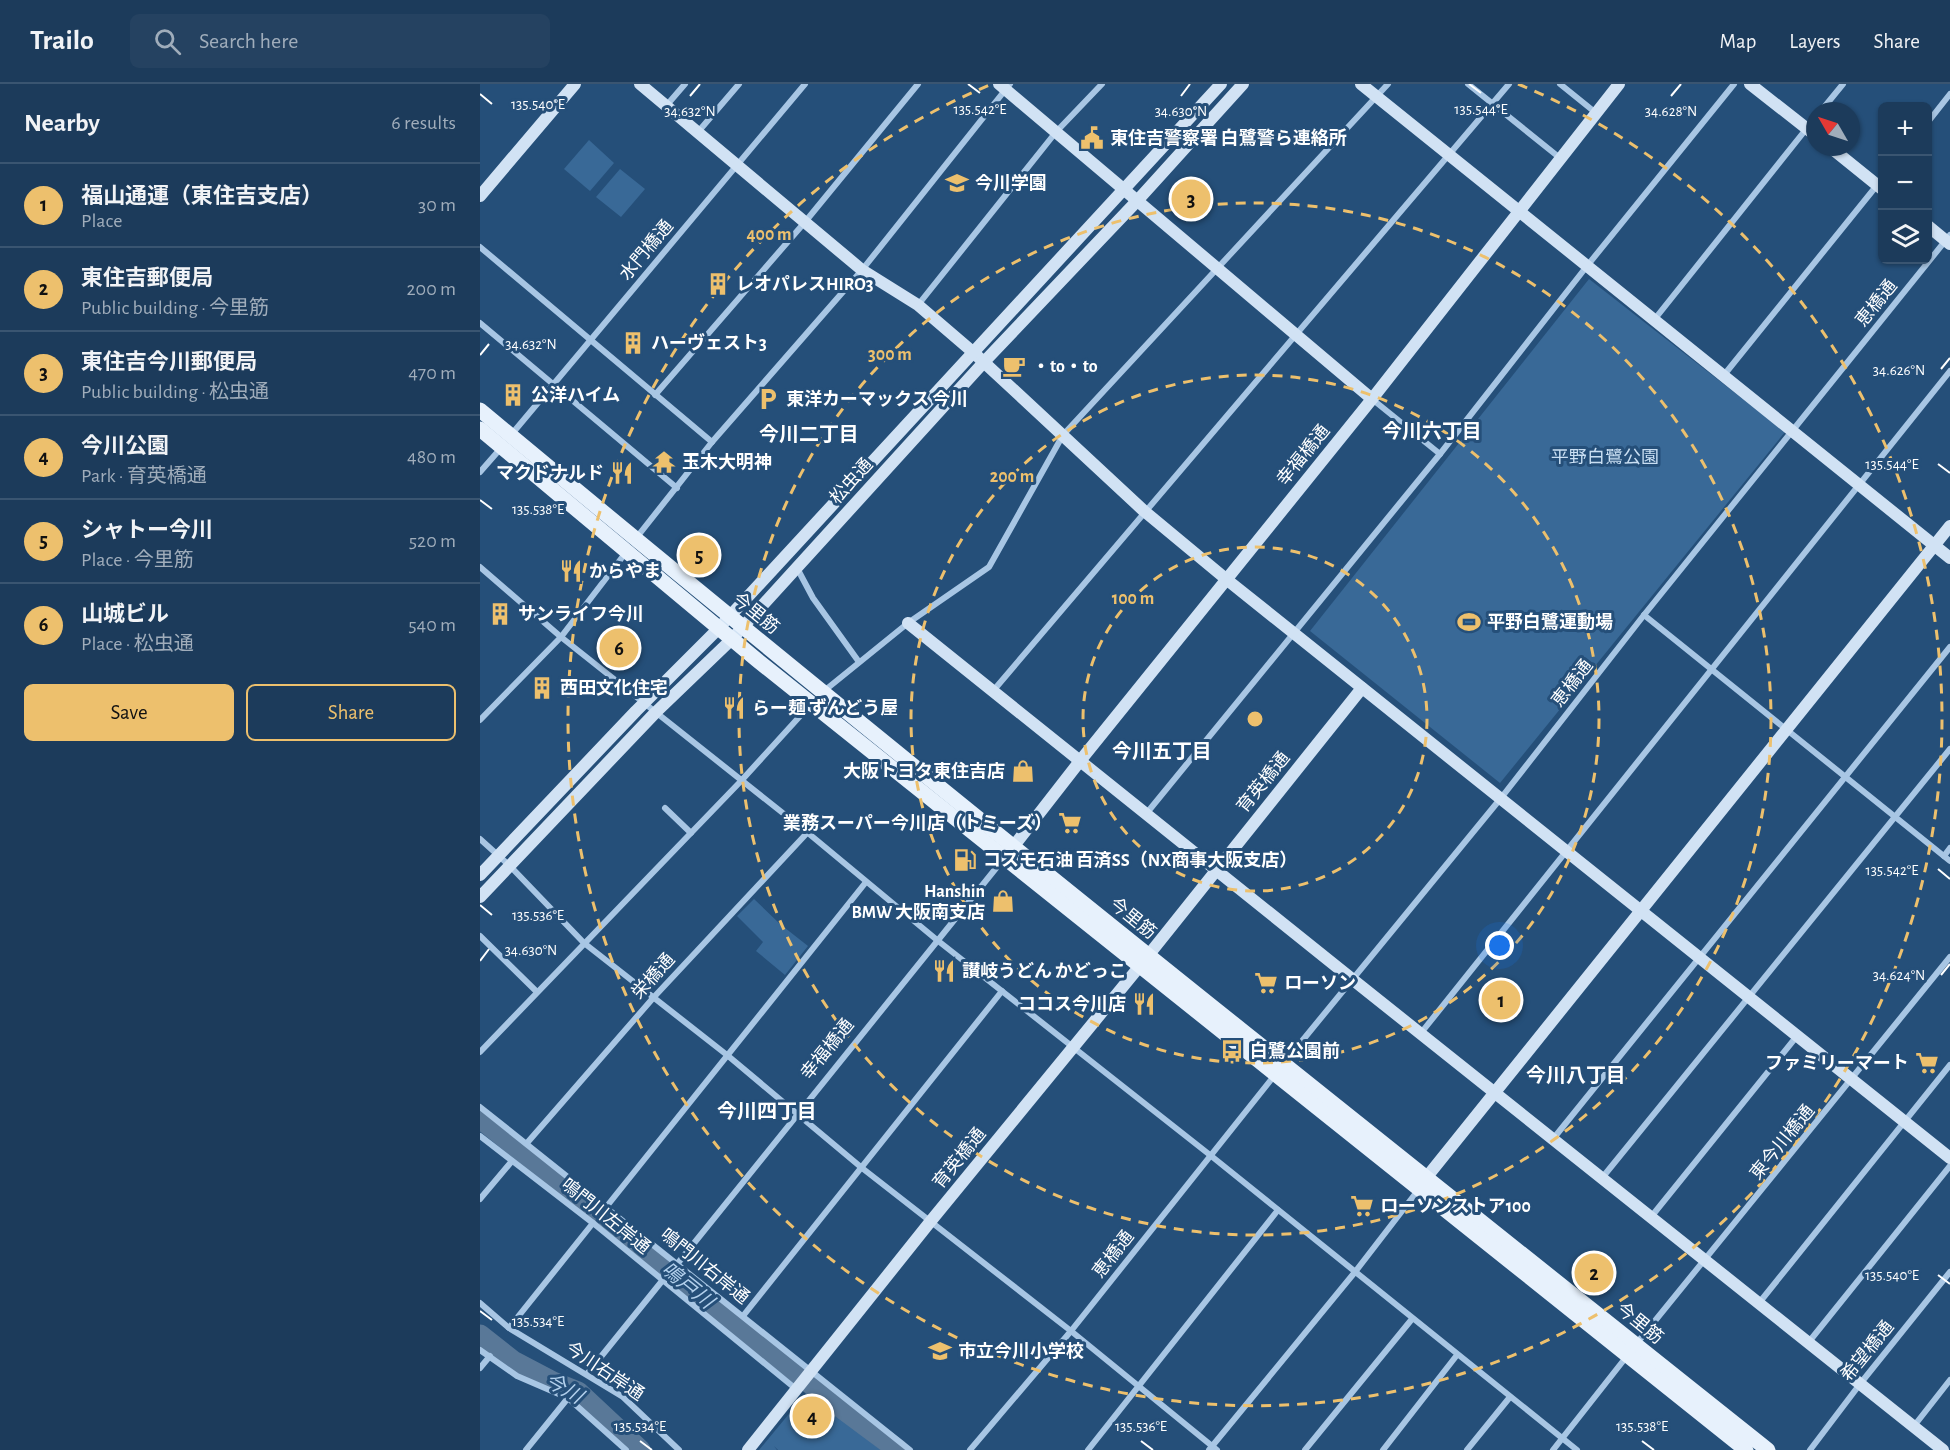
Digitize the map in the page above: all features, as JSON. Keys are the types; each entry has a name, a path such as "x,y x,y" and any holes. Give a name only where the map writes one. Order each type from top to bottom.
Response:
{"main road":[{"name":"今里筋","path":"480,410 506,441 631,545 742,627 817,698 1008,853 1632,1350 1768,1450"},
{"name":"今里筋","path":"480,429 506,441"},
{"name":"今里筋","path":"631,545 731,640 817,698"},
{"name":"今里筋","path":"1632,1350 1746,1450"}],"street":[{"path":"480,196 575,84"},
{"path":"640,84 862,270 918,305 984,362 1144,511 1226,579 1950,1158"},
{"path":"666,106 685,84"},
{"path":"698,132 739,84"},
{"name":"水門橋通","path":"480,472 805,84"},
{"path":"655,394 805,222 918,84"},
{"path":"918,305 1056,132 1102,84"},
{"name":"松虫通","path":"480,875 718,629 1221,84"},
{"name":"松虫通","path":"480,897 655,713 731,640 984,362 1137,201 1243,84"},
{"path":"1361,84 1950,558"},
{"path":"480,1052 741,781 817,698 908,622 989,567 1063,435 1388,84"},
{"path":"1468,84 1560,158"},
{"path":"993,691 1509,84"},
{"path":"1560,84 1596,113"},
{"name":"幸福橋通","path":"678,1263 1372,399 1619,84"},
{"path":"1146,814 1440,454 1587,266 1734,84"},
{"path":"1750,84 1806,123"},
{"path":"1828,102 1843,84"},
{"path":"480,720 561,637 712,442 862,270 1005,86 1216,268 1440,454"},
{"path":"1932,117 1950,94"},
{"path":"1654,320 1806,134"},
{"path":"1842,156 1878,182"},
{"path":"1724,375 1878,188"},
{"path":"1932,229 1949,240"},
{"name":"恵橋通","path":"970,1450 1071,1331 1210,1155 1501,798 1644,615 1949,240"},
{"path":"480,247 712,442"},
{"path":"480,323 677,488"},
{"path":"1421,1033 1950,371"},
{"path":"480,839 510,866 584,943 727,1055 862,1168 1071,1331 1213,1449 1495,1092 1950,526"},
{"path":"480,567 561,637 655,713 1576,1450"},
{"path":"797,568 813,598 859,662"},
{"path":"1644,615 1950,861"},
{"path":"908,622 1943,1450"},
{"path":"1553,1139 1950,647"},
{"name":"育英橋通","path":"798,1387 1362,688"},
{"path":"1602,1178 1950,749"},
{"path":"665,808 691,833"},
{"name":"栄橋通","path":"527,1143 654,997 807,833"},
{"path":"1944,856 1950,848"},
{"path":"607,1206 866,882"},
{"path":"480,936 537,992"},
{"name":"東今川橋通","path":"1553,1450 1950,957"},
{"path":"743,1316 1002,991"},
{"path":"1651,1217 1797,1036"},
{"path":"1759,1304 1950,1065"},
{"name":"鳴門川右岸通","path":"480,1107 607,1206 811,1373 910,1450"},
{"name":"鳴門川左岸通","path":"480,1136 798,1387"},
{"path":"480,1199 512,1161"},
{"path":"1808,1343 1950,1166"},
{"path":"1088,1450 1278,1210"},
{"path":"509,1328 593,1223"},
{"name":"希望橋通","path":"1810,1450 1950,1272"},
{"path":"587,1374 662,1281"},
{"name":"今川右岸通","path":"480,1303 509,1328 623,1397 679,1450"},
{"path":"1305,1450 1412,1318"},
{"path":"480,1350 517,1376 568,1398 626,1450"},
{"path":"1383,1450 1457,1355"},
{"path":"480,1368 490,1356"},
{"path":"1913,1426 1950,1380"},
{"path":"748,1450 798,1387"},
{"path":"1467,1450 1510,1397"},
{"path":"526,1450 568,1398"}],"green space":[{"path":"589,140 614,163 590,191 564,169"},
{"path":"620,169 645,189 621,217 596,197"},
{"name":"平野白鷺公園","path":"1589,279 1785,432 1500,783 1310,631"},
{"path":"754,899 808,946 785,975 756,951 763,942 737,916"},
{"path":"807,1392 881,1450 778,1450 774,1446 777,1450 759,1450"}],"waterway":[{"name":"鳴戸川","path":"480,1118 827,1397 898,1450"},
{"name":"今川","path":"480,1335 513,1361 578,1392 640,1450"}],"place":[{"name":"東住吉警察署 白鷺警ら連絡所","path":"1092,138"},
{"name":"今川学園","path":"957,183"},
{"name":"東住吉今川郵便局","path":"1191,199"},
{"name":"レオパレスHIRO3","path":"718,284"},
{"name":"ハーヴェスト3","path":"633,343"},
{"name":"・to・to","path":"1014,366"},
{"name":"公洋ハイム","path":"513,395"},
{"name":"東洋カーマックス 今川","path":"768,399"},
{"name":"玉木大明神","path":"664,462"},
{"name":"マクドナルド","path":"622,473"},
{"name":"シャトー今川","path":"699,555"},
{"name":"からやま","path":"571,571"},
{"name":"サンライフ今川","path":"500,614"},
{"name":"平野白鷺運動場","path":"1469,622"},
{"name":"山城ビル","path":"619,648"},
{"name":"西田文化住宅","path":"542,688"},
{"name":"らー麺 ずんどう屋","path":"734,708"},
{"name":"大阪トヨタ東住吉店","path":"1023,771"},
{"name":"業務スーパー今川店（トミーズ）","path":"1070,823"},
{"name":"コスモ石油 百済SS（NX商事大阪支店）","path":"965,860"},
{"name":"Hanshin BMW 大阪南支店","path":"1003,901"},
{"name":"讃岐うどん かどっこ","path":"944,971"},
{"name":"ローソン","path":"1266,983"},
{"name":"福山通運（東住吉支店）","path":"1501,1000"},
{"name":"ココス今川店","path":"1144,1004"},
{"name":"白鷺公園前","path":"1232,1051"},
{"name":"ファミリーマート","path":"1927,1063"},
{"name":"ローソンストア100","path":"1362,1206"},
{"name":"東住吉郵便局","path":"1594,1273"},
{"name":"市立今川小学校","path":"940,1351"},
{"name":"今川公園","path":"812,1416"}],"district":[{"name":"今川六丁目","path":"1432,431"},
{"name":"今川二丁目","path":"809,434"},
{"name":"今川五丁目","path":"1162,751"},
{"name":"今川八丁目","path":"1576,1075"},
{"name":"今川四丁目","path":"767,1111"}]}
